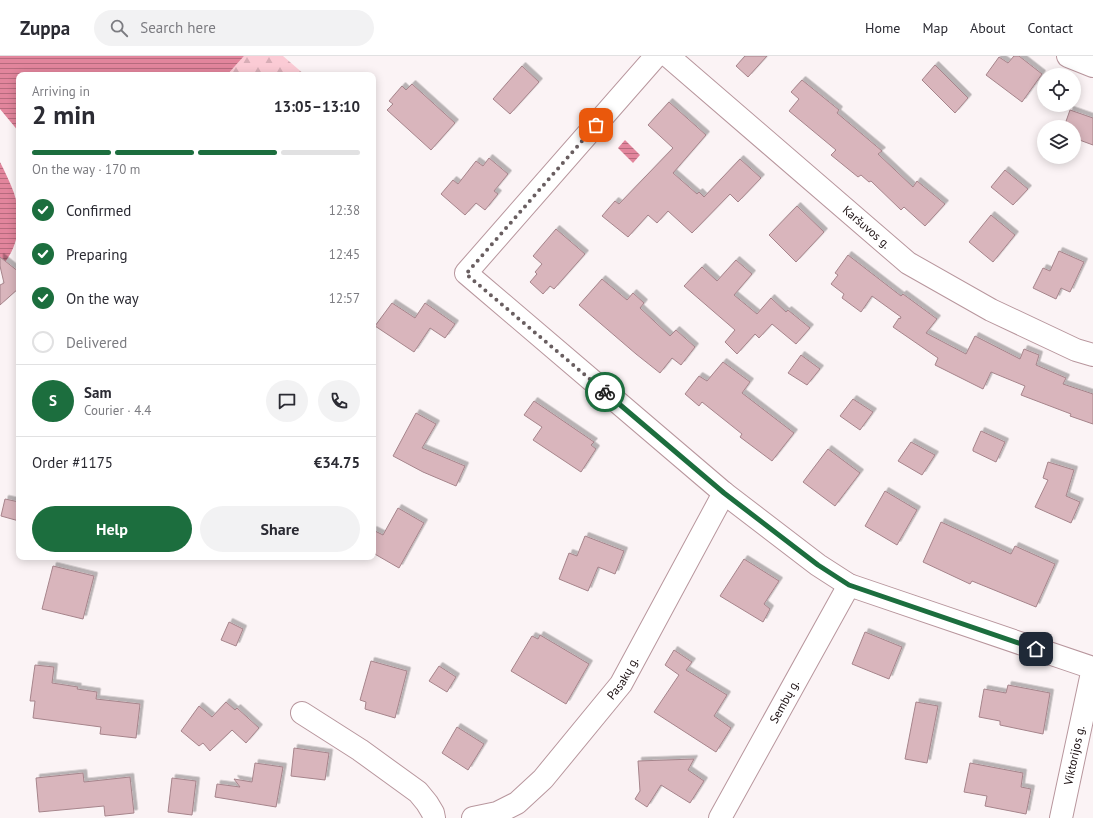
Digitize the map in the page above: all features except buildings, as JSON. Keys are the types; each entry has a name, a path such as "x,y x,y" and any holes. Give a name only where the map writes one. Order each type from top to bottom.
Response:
{"street":[{"path":"656,56 466,274 724,493 818,565 849,585 1093,668"},
{"name":"Karšuvos g.","path":"668,56 908,263 991,310 1076,350 1093,355"},
{"path":"1068,56 1093,66"},
{"name":"Pasakų g.","path":"473,818 497,813 516,802 543,779 620,684 724,493"},
{"name":"Sembų g.","path":"720,818 849,585"},
{"name":"Viktorijos g.","path":"1061,818 1093,668"},
{"path":"302,713 360,750 418,792 427,803 433,813 434,818"}],"green space":[{"path":"244,56 283,56 302,72 230,72"}],"shaded area":[{"path":"0,56 244,56 230,72 16,72 16,128 0,109"},
{"path":"625,140 640,155 633,163 618,148"},
{"path":"0,162 16,200 16,239 11,252 0,268"}],"way so far":[{"path":"596,125 466,274 605,392"}],"route":[{"path":"605,392 724,493 818,565 849,585 1036,649"}]}
